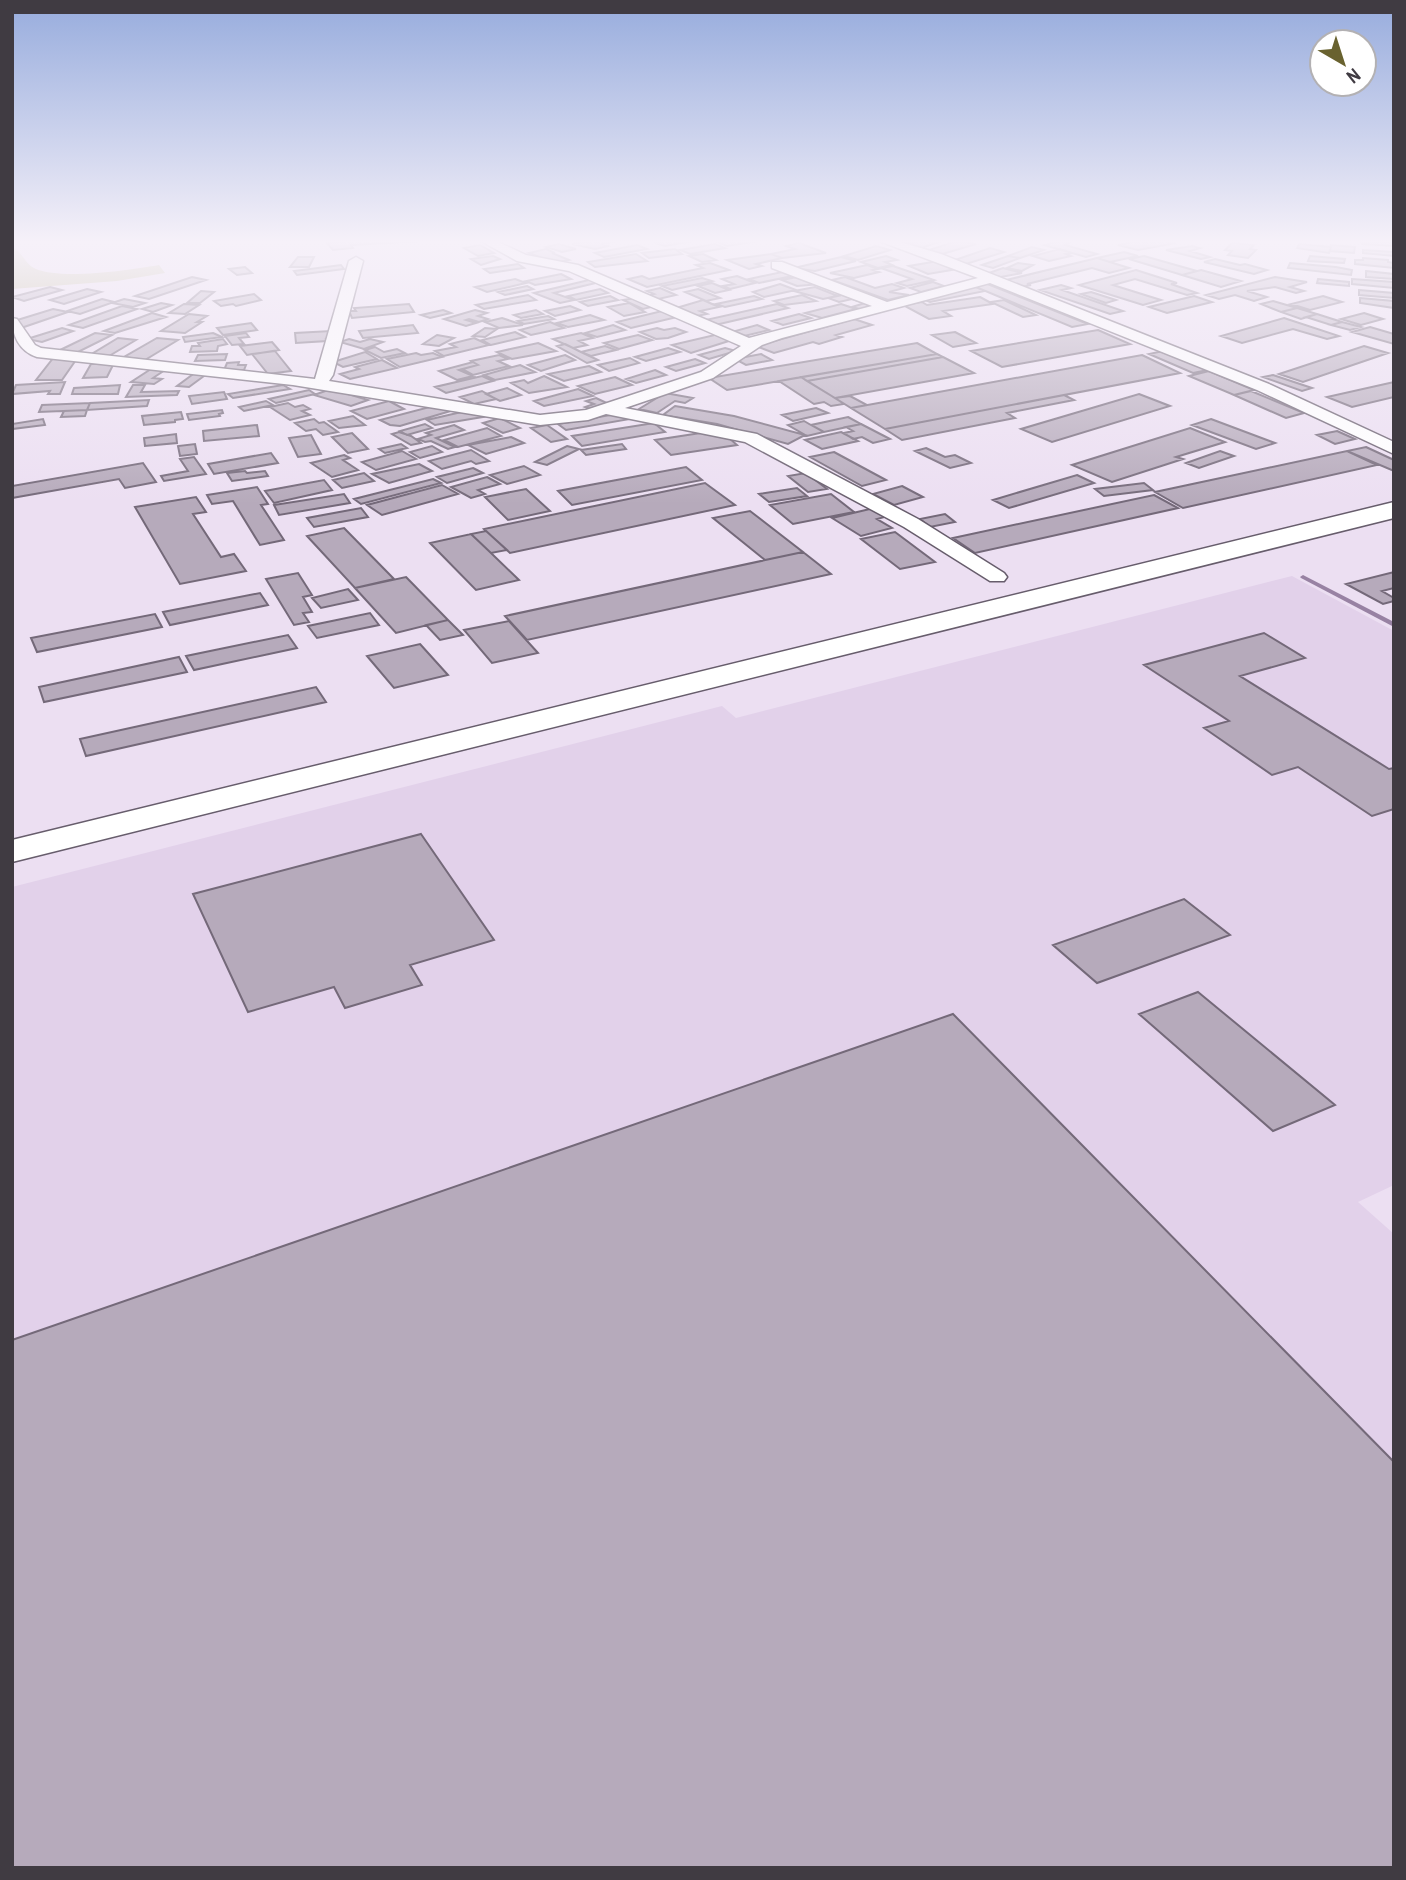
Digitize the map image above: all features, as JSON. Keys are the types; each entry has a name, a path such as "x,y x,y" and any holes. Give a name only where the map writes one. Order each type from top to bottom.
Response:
{"main road":[{"path":"12,851 1394,510"}],"street":[{"path":"17,329 30,348 51,354 319,384 540,420 562,420 605,410 707,375 757,342"},
{"path":"319,384 325,375 338,329"},
{"path":"714,329 747,343 805,329"},
{"path":"1116,329 1263,387 1394,449"},
{"path":"24,363 51,354"},
{"path":"605,410 724,430 751,438 911,523 997,577"}],"shaded area":[{"path":"1292,576 1394,631 1394,1185 1358,1202 1394,1234 1394,1868 12,1868 12,887 722,706 736,718"}],"building":[{"path":"60,329 73,331 42,342 27,339"},
{"path":"110,329 129,329 115,333 104,331"},
{"path":"165,329 192,329 185,333 161,331"},
{"path":"218,329 257,330 223,335"},
{"path":"415,329 418,333 363,338 359,331"},
{"path":"484,329 497,329 485,337 473,336"},
{"path":"525,329 561,329 531,335 520,330"},
{"path":"600,329 625,330 597,337 585,333"},
{"path":"677,329 686,332 656,339 640,332"},
{"path":"743,329 769,330 740,337 728,333"},
{"path":"819,329 859,329 836,335 842,337 819,344 813,342 774,353 756,346"},
{"path":"1246,329 1317,329 1339,336 1327,339 1293,329 1242,343 1221,336"},
{"path":"1376,329 1394,334 1394,344 1352,332"},
{"path":"1098,330 1130,344 1002,367 971,351"},
{"path":"331,331 331,338 326,339 327,341 296,343 295,333"},
{"path":"515,332 525,337 491,345 482,340"},
{"path":"955,332 976,343 953,347 932,335"},
{"path":"95,333 112,335 76,353 58,351"},
{"path":"213,333 222,337 185,342 183,337"},
{"path":"246,333 249,337 239,338 244,344 232,345 225,336"},
{"path":"581,333 593,338 579,341 587,345 573,348 553,339"},
{"path":"719,334 732,340 691,353 672,345"},
{"path":"437,335 454,338 439,346 423,344"},
{"path":"638,335 652,340 619,349 604,343"},
{"path":"118,338 136,340 109,356 90,355"},
{"path":"157,338 178,340 145,360 124,357"},
{"path":"474,338 489,345 444,356 435,351 456,347 450,344"},
{"path":"223,339 227,344 218,346 217,351 190,352 192,346 200,346 198,343"},
{"path":"349,339 383,342 364,349 340,342"},
{"path":"272,342 279,350 247,355 240,346"},
{"path":"538,343 556,351 512,359 497,352"},
{"path":"917,343 937,354 727,390 709,378"},
{"path":"565,344 598,360 587,363 557,346"},
{"path":"605,346 616,350 591,356 581,352"},
{"path":"1364,346 1388,353 1303,382 1279,374"},
{"path":"375,347 384,352 397,349 405,353 381,358 365,350"},
{"path":"668,348 680,352 646,361 635,357"},
{"path":"725,348 736,351 709,359 699,355"},
{"path":"275,351 291,371 268,374 252,354"},
{"path":"1163,351 1208,370 1193,373 1149,354"},
{"path":"365,352 377,359 343,367 333,362"},
{"path":"416,353 433,353 442,357 400,367 387,359"},
{"path":"227,354 225,360 195,361 198,355"},
{"path":"761,354 772,360 746,365 735,359"},
{"path":"937,354 943,357 807,381 801,377"},
{"path":"499,355 508,359 498,361 509,366 473,375 462,369 478,365 471,361"},
{"path":"565,355 575,360 541,371 528,365"},
{"path":"1142,355 1180,373 885,429 851,408"},
{"path":"54,357 78,357 62,380 36,380"},
{"path":"943,357 974,373 835,398 807,381"},
{"path":"630,358 639,363 609,371 598,365"},
{"path":"695,359 705,363 676,371 666,367"},
{"path":"382,360 397,368 350,379 340,374 359,369 355,367"},
{"path":"239,362 238,365 246,365 244,370 224,370 227,363"},
{"path":"473,362 478,365 459,370 473,376 457,380 439,371"},
{"path":"114,363 107,377 83,378 91,364"},
{"path":"520,365 535,372 495,380 484,375"},
{"path":"589,366 601,372 564,381 548,374"},
{"path":"151,369 165,370 153,378 162,379 154,384 131,382"},
{"path":"655,370 666,375 636,383 626,379"},
{"path":"1209,371 1254,390 1234,395 1189,376"},
{"path":"196,372 208,373 189,387 177,386"},
{"path":"1273,375 1312,388 1302,391 1263,377"},
{"path":"482,376 493,381 446,393 435,387"},
{"path":"544,376 567,387 529,393 511,383 524,380 528,383"},
{"path":"615,377 632,385 595,394 578,386"},
{"path":"801,377 844,404 814,404 779,381"},
{"path":"65,382 60,394 48,394 50,391 12,394 16,385"},
{"path":"1394,382 1394,397 1352,407 1327,397"},
{"path":"120,385 118,394 72,394 74,388"},
{"path":"133,385 145,385 141,392 179,391 177,395 126,397"},
{"path":"283,385 290,389 233,398 228,394"},
{"path":"507,388 521,395 500,401 486,394"},
{"path":"331,389 368,400 351,406 314,395"},
{"path":"578,389 593,396 544,406 534,401"},
{"path":"309,390 315,394 276,403 269,399"},
{"path":"482,391 496,399 474,404 460,397"},
{"path":"1251,391 1304,413 1286,418 1234,395"},
{"path":"224,392 227,399 192,404 189,396"},
{"path":"665,393 693,398 685,403 675,401 657,413 639,409"},
{"path":"1139,394 1170,406 1052,442 1021,429"},
{"path":"1064,395 1074,400 1007,413 1015,418 902,440 885,429"},
{"path":"850,396 867,405 851,408 835,398"},
{"path":"596,398 611,405 592,410 585,407 594,404 586,401"},
{"path":"149,400 147,406 87,410 90,403"},
{"path":"266,401 273,405 244,411 239,407"},
{"path":"389,401 404,409 367,419 351,411"},
{"path":"90,403 87,410 39,412 42,405"},
{"path":"288,403 295,407 303,405 310,409 302,411 310,415 290,420 270,407"},
{"path":"441,404 454,410 400,426 380,420"},
{"path":"675,406 734,416 805,435 788,444 717,424 663,415"},
{"path":"816,408 828,413 793,421 782,415"},
{"path":"87,410 85,416 61,417 64,411"},
{"path":"222,410 220,416 189,420 187,414"},
{"path":"470,410 483,417 435,425 427,420"},
{"path":"181,412 183,419 175,422 144,425 142,416"},
{"path":"622,413 630,419 566,430 558,424"},
{"path":"353,416 365,425 339,428 329,421"},
{"path":"848,417 861,424 824,432 811,425"},
{"path":"500,418 520,428 503,433 483,423"},
{"path":"43,419 45,425 12,429 12,424"},
{"path":"314,419 319,423 324,422 338,432 323,435 316,429 306,431 295,423"},
{"path":"1211,419 1275,443 1256,449 1192,425"},
{"path":"804,421 824,432 807,436 788,425"},
{"path":"654,423 665,432 582,446 572,436"},
{"path":"425,424 432,428 407,435 400,431"},
{"path":"861,424 890,439 873,443 862,437 853,439 844,433 853,431 846,427"},
{"path":"257,425 259,436 204,441 203,431"},
{"path":"454,425 464,430 436,438 455,447 448,449 431,441 418,439 431,435 426,433"},
{"path":"547,425 567,439 551,442 531,428"},
{"path":"487,428 501,436 458,447 444,440"},
{"path":"1190,428 1225,442 1176,457 1183,459 1112,482 1072,465"},
{"path":"720,430 737,445 671,455 655,440"},
{"path":"1337,431 1355,439 1335,444 1317,435"},
{"path":"399,432 421,443 411,445 392,434"},
{"path":"841,432 858,441 822,449 805,440"},
{"path":"352,433 368,449 348,453 332,437"},
{"path":"176,434 177,443 145,446 144,438"},
{"path":"311,435 321,454 298,457 289,438"},
{"path":"511,437 524,443 486,454 468,445"},
{"path":"195,444 197,454 180,456 178,446"},
{"path":"401,444 407,448 385,453 379,449"},
{"path":"622,444 626,449 586,455 581,450"},
{"path":"432,446 442,452 420,458 410,452"},
{"path":"567,446 579,449 547,465 535,462"},
{"path":"1366,447 1394,460 1394,471 1347,451"},
{"path":"926,448 945,457 955,455 971,463 950,468 915,451"},
{"path":"471,450 489,461 476,464 471,461 442,469 429,461"},
{"path":"402,451 416,459 376,470 362,462"},
{"path":"1220,451 1234,456 1199,468 1186,463"},
{"path":"1347,451 1377,465 1183,508 1155,492"},
{"path":"834,452 886,480 862,486 810,457"},
{"path":"271,453 278,463 214,474 208,464"},
{"path":"344,455 350,458 343,460 358,470 332,477 311,463"},
{"path":"194,457 206,474 164,481 161,476 188,471 180,459"},
{"path":"143,463 156,482 125,488 119,479 12,498 12,486"},
{"path":"419,464 432,471 389,483 372,474"},
{"path":"524,466 540,475 507,484 490,475"},
{"path":"686,467 702,480 572,505 558,491"},
{"path":"473,468 483,473 447,483 437,477"},
{"path":"265,471 268,476 232,481 227,473"},
{"path":"364,473 374,481 342,488 333,480"},
{"path":"806,473 827,489 808,492 788,476"},
{"path":"1077,475 1094,483 1009,508 993,500"},
{"path":"487,477 500,484 478,490 485,494 471,498 451,487"},
{"path":"433,479 441,483 361,504 354,499"},
{"path":"324,480 332,490 274,503 265,491"},
{"path":"705,483 735,505 510,553 484,529"},
{"path":"1144,483 1153,490 1104,496 1095,489"},
{"path":"442,485 458,494 382,515 367,505"},
{"path":"902,486 923,497 894,505 873,494"},
{"path":"257,487 268,504 261,505 284,540 260,545 233,501 212,504 207,495"},
{"path":"797,488 807,496 769,502 759,494"},
{"path":"526,489 550,511 508,520 485,497"},
{"path":"344,494 350,503 279,515 274,505"},
{"path":"831,494 854,512 793,524 770,505"},
{"path":"1154,495 1178,508 975,553 953,538"},
{"path":"196,497 206,512 193,514 221,557 234,554 246,571 180,584 135,507"},
{"path":"361,508 368,517 314,527 307,518"},
{"path":"874,508 888,516 877,519 892,528 861,536 832,518"},
{"path":"750,511 803,552 765,560 713,518"},
{"path":"945,514 955,522 930,527 920,519"},
{"path":"344,528 394,579 355,588 307,536"},
{"path":"486,531 507,550 491,553 471,534"},
{"path":"895,532 935,562 900,569 861,539"},
{"path":"471,534 519,580 476,590 430,543"},
{"path":"803,552 831,574 527,640 505,616"},
{"path":"1394,572 1394,588 1382,591 1394,598 1394,601 1383,604 1346,584"},
{"path":"298,573 312,595 303,597 312,612 303,613 309,622 294,625 266,579"},
{"path":"406,577 448,620 396,633 355,588"},
{"path":"348,589 358,600 321,608 312,598"},
{"path":"260,593 268,605 170,625 163,612"},
{"path":"370,613 379,625 317,638 308,626"},
{"path":"155,614 162,627 37,652 31,638"},
{"path":"448,620 463,635 440,640 426,625"},
{"path":"509,621 538,653 492,663 464,630"},
{"path":"1264,633 1305,658 1240,676 1389,769 1394,768 1394,809 1372,816 1298,767 1272,775 1204,728 1229,721 1144,665"},
{"path":"288,635 297,648 194,670 186,656"},
{"path":"420,644 448,675 394,688 367,656"},
{"path":"179,657 187,672 44,702 39,687"},
{"path":"316,687 326,702 86,756 80,739"},
{"path":"421,834 494,940 410,965 422,985 345,1008 334,987 248,1012 193,894"},
{"path":"1184,899 1230,935 1097,983 1053,945"},
{"path":"1198,992 1335,1105 1273,1131 1139,1014"},
{"path":"953,1014 1394,1462 1394,1868 12,1868 12,1340"}],"waterway":[{"path":"1303,577 1394,625"}]}
